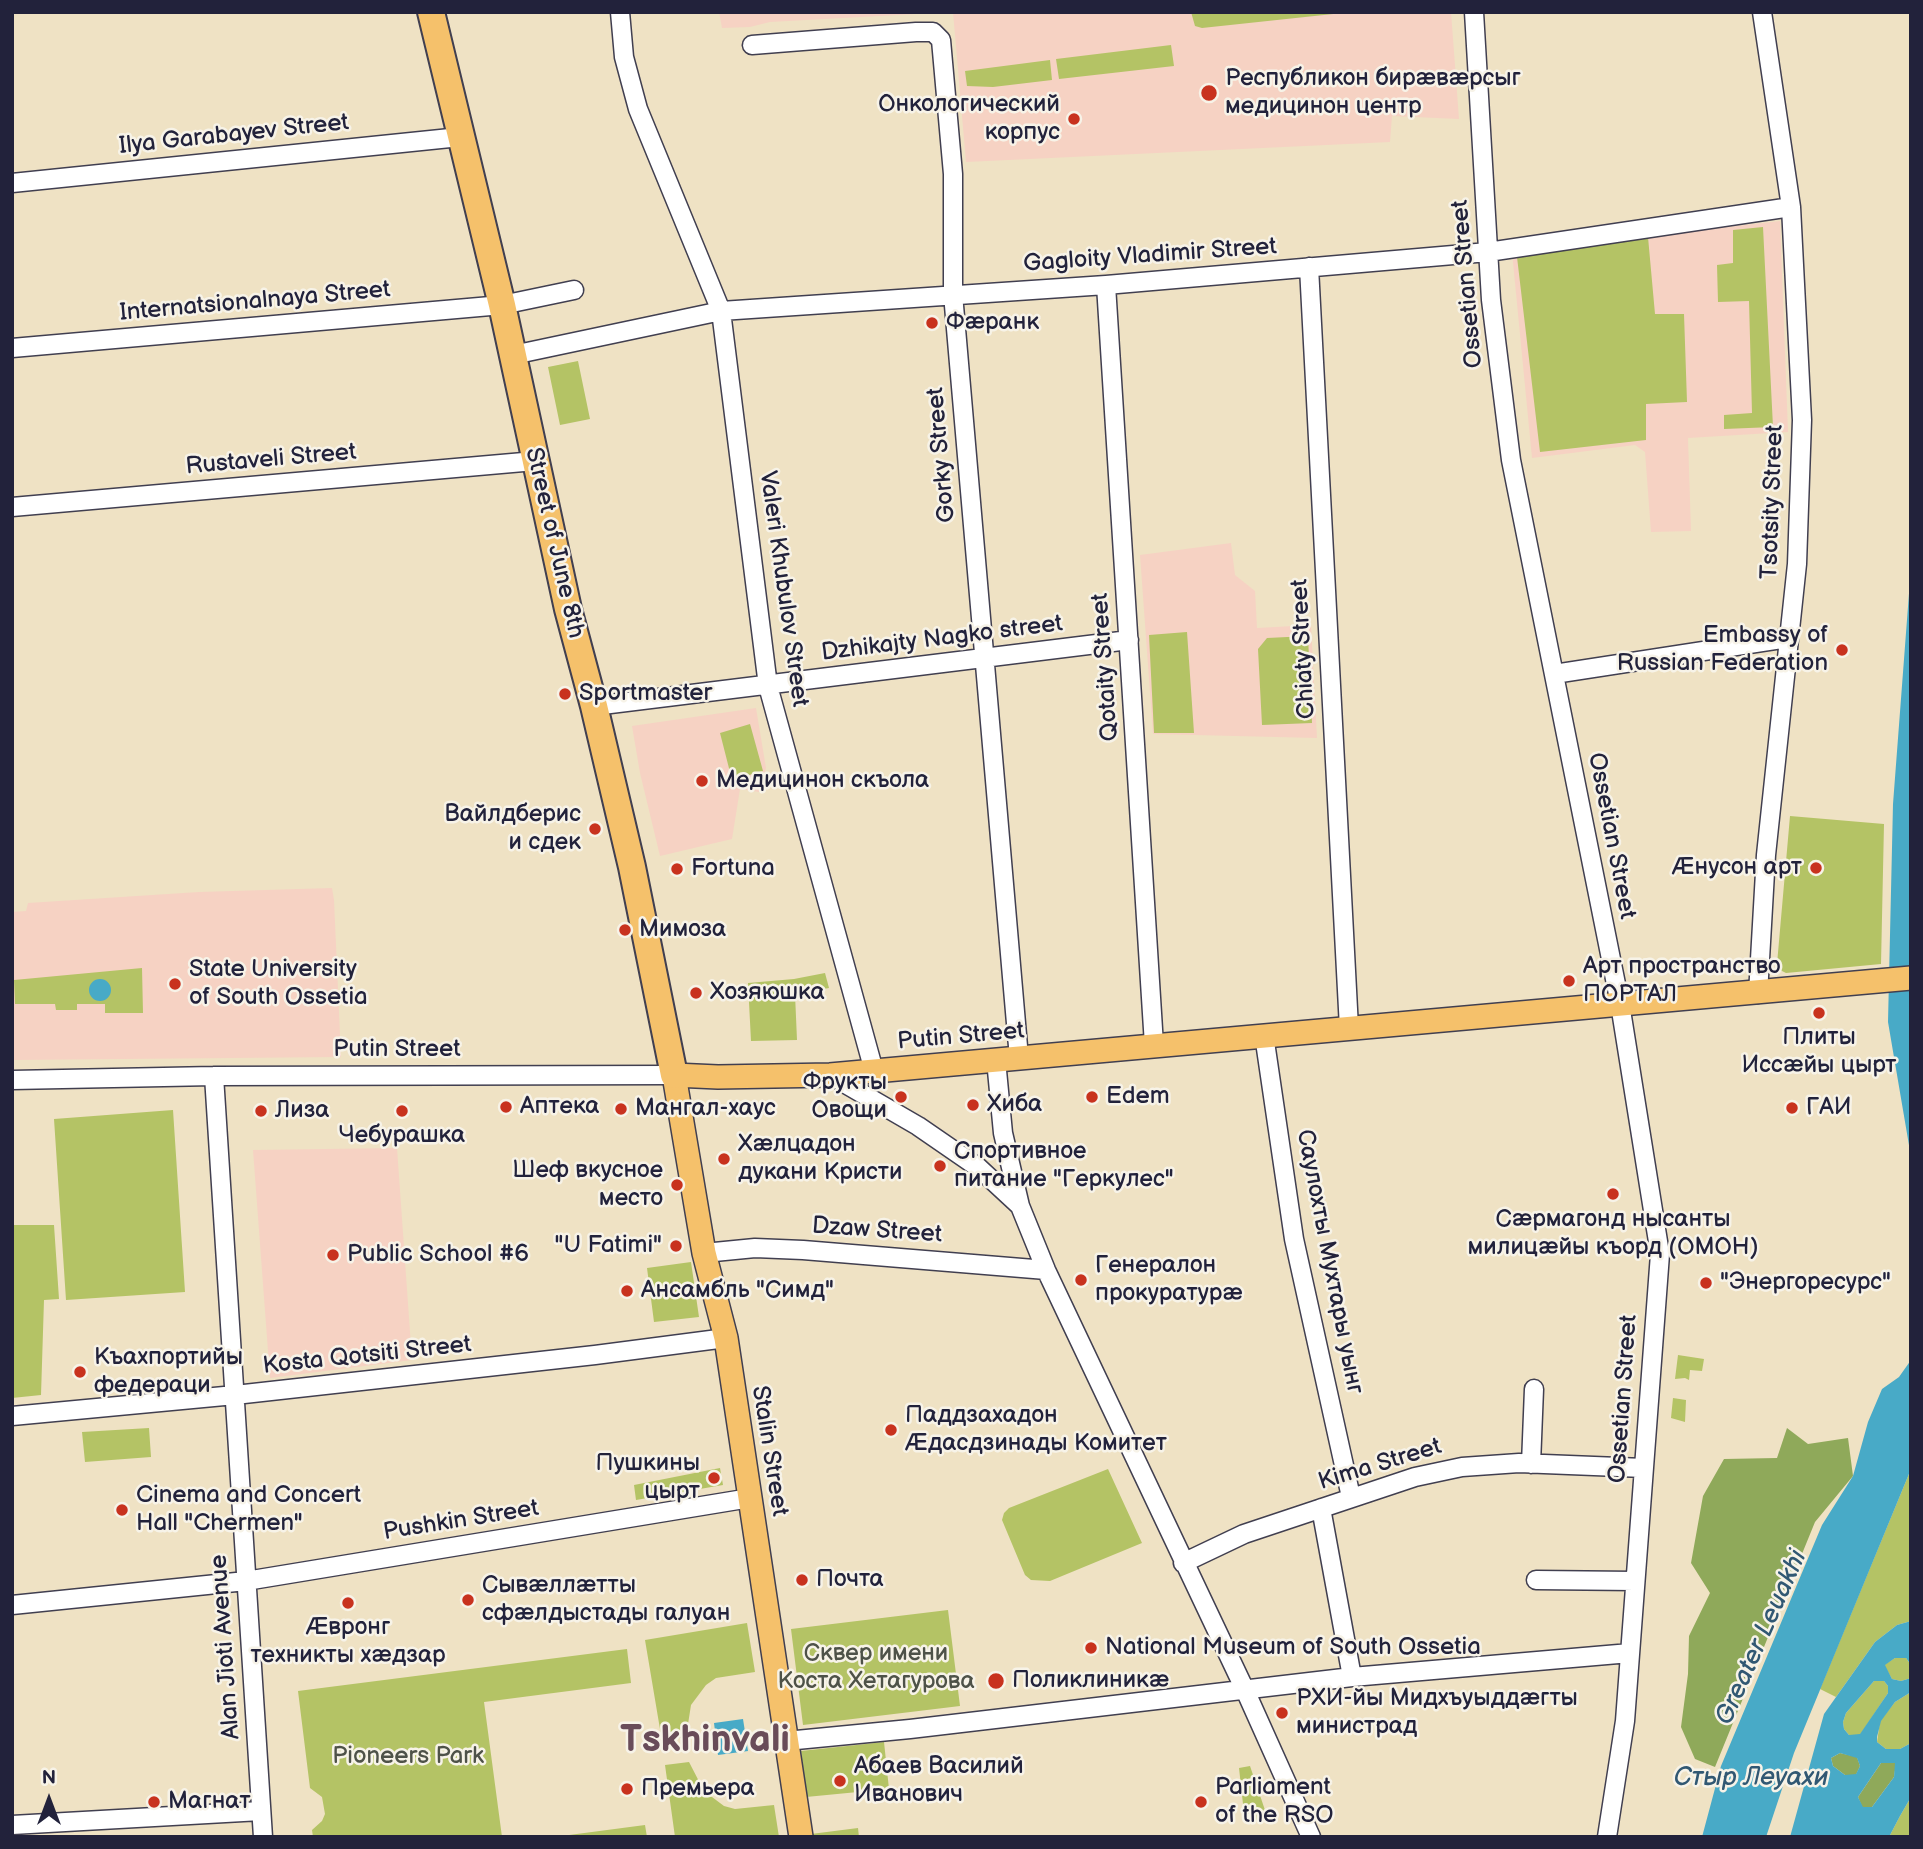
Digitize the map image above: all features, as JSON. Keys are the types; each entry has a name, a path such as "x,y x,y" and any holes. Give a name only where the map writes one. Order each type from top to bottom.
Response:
{"highway":[{"name":"Street of June 8th","path":"431,12 502,305 568,609 638,891 674,1074"}],"main road":[{"name":"Putin Street","path":"674,1074 718,1077 831,1076 1911,978"},
{"name":"Stalin Street","path":"674,1074 704,1253 726,1338 801,1837"}],"street":[{"name":"Valeri Khubulov Street","path":"620,12 624,57 638,109 721,311 768,686 874,1071"},
{"name":"Ossetian Street","path":"1474,12 1491,300 1511,460 1620,1004 1660,1254 1625,1721 1607,1837"},
{"name":"Tsotsity Street","path":"1758,993 1766,855 1797,564 1802,420 1791,207 1762,12"},
{"name":"Gorky Street","path":"752,45 916,32 933,32 941,40 953,174 953,294 983,659 1007,1059 1003,1133 1020,1206 1046,1269 1245,1690 1311,1837"},
{"name":"Ilya Garabayev Street","path":"12,183 460,137"},
{"name":"Gagloity Vladimir Street","path":"513,355 721,311 1106,285 1488,252 1791,207"},
{"name":"Chiaty Street","path":"1309,268 1349,1028"},
{"name":"Qotaity Street","path":"1106,285 1154,1045"},
{"name":"Internatsionalnaya Street","path":"12,348 502,305 574,290"},
{"name":"Rustaveli Street","path":"12,507 535,461"},
{"path":"1554,674 1788,638"},
{"name":"Dzhikajty Nagko street","path":"594,706 1129,640"},
{"name":"Саулохты Мухтары уынг","path":"1264,1035 1294,1239 1351,1497"},
{"name":"Putin Street","path":"12,1080 214,1076 674,1074"},
{"name":"Alan Jioti Avenue","path":"214,1076 263,1837"},
{"path":"831,1076 918,1126 969,1161 1020,1206"},
{"name":"Dzaw Street","path":"704,1253 755,1248 803,1250 1046,1269"},
{"name":"Kosta Qotsiti Street","path":"12,1416 235,1395 726,1338"},
{"path":"1531,1464 1534,1389"},
{"name":"Kima Street","path":"1183,1563 1244,1535 1415,1476 1462,1467 1531,1464 1644,1468"},
{"name":"Pushkin Street","path":"12,1605 246,1581 750,1498"},
{"path":"1321,1508 1352,1677"},
{"path":"1536,1580 1635,1581"},
{"path":"786,1741 1352,1677 1630,1653"},
{"path":"12,1825 261,1811"}],"shaded area":[{"path":"719,12 953,12 770,22 750,27 722,28"},
{"name":"Республикон бирæвæрсыг медицинон центр","path":"953,12 1451,12 1459,119 1392,116 1390,142 966,162"},
{"path":"1780,221 1788,432 1688,438 1691,531 1651,532 1645,452 1635,445 1532,458 1512,252"},
{"path":"1231,543 1235,575 1255,591 1257,628 1311,625 1317,738 1153,734 1140,555"},
{"name":"Медицинон скъола","path":"756,708 766,768 759,792 740,789 732,839 660,856 632,726"},
{"name":"State University of South Ossetia","path":"332,888 341,1057 12,1060 12,912 26,911 28,903 199,892"},
{"name":"Public School #6","path":"397,1148 412,1360 270,1378 253,1150"}],"green space":[{"path":"1191,12 1352,12 1202,28 1195,26"},
{"path":"1171,45 1174,66 1059,79 1056,59"},
{"path":"1050,60 1052,80 993,87 967,86 965,71"},
{"path":"1763,227 1773,427 1724,429 1724,415 1752,413 1749,301 1718,302 1717,265 1733,263 1733,230"},
{"path":"1648,237 1655,314 1684,314 1687,402 1646,404 1646,440 1540,452 1517,257"},
{"path":"578,361 590,419 560,425 548,367"},
{"path":"1187,632 1194,733 1154,733 1149,635"},
{"path":"1308,636 1312,723 1262,725 1258,649 1267,638"},
{"path":"750,724 763,771 732,780 720,733"},
{"path":"1790,816 1884,824 1881,964 1786,973 1780,970 1777,964"},
{"path":"142,968 143,1013 105,1013 105,1004 77,1004 77,1010 56,1010 55,1004 15,1004 14,980"},
{"path":"825,973 829,988 795,994 797,1040 751,1041 748,983"},
{"path":"173,1110 185,1292 66,1300 54,1119"},
{"path":"12,1225 54,1225 59,1299 44,1300 41,1395 12,1398"},
{"path":"691,1262 699,1317 654,1322 647,1268"},
{"path":"1678,1355 1704,1359 1702,1371 1690,1370 1689,1380 1675,1379"},
{"path":"1673,1398 1686,1400 1685,1422 1671,1418"},
{"path":"149,1428 151,1457 85,1462 82,1432"},
{"path":"1787,1428 1808,1444 1848,1438 1853,1476 1815,1522 1715,1767 1695,1759 1681,1727 1688,1674 1689,1636 1710,1593 1691,1563 1703,1496 1724,1459 1777,1458"},
{"path":"720,1468 723,1485 636,1500 634,1485"},
{"path":"1108,1469 1142,1543 1050,1581 1031,1580 1025,1575 1002,1520 1004,1513 1009,1508"},
{"path":"1911,1469 1911,1621 1897,1625 1875,1642 1836,1697 1820,1689"},
{"name":"Сквер имени Коста Хетагурова","path":"948,1610 960,1706 803,1725 791,1629"},
{"path":"747,1623 755,1672 716,1678 706,1685 691,1705 686,1737 662,1741 645,1640"},
{"name":"Pioneers Park","path":"627,1649 631,1683 484,1702 502,1837 313,1837 312,1830 325,1814 322,1797 310,1788 298,1691"},
{"path":"1895,1658 1906,1658 1911,1665 1911,1678 1901,1681 1892,1679 1884,1665"},
{"path":"1874,1681 1884,1681 1888,1686 1888,1693 1860,1735 1849,1735 1843,1722 1846,1713"},
{"path":"1911,1692 1911,1743 1900,1749 1886,1749 1877,1742 1880,1721 1895,1702"},
{"path":"884,1742 889,1789 806,1797 801,1751"},
{"path":"1840,1753 1857,1757 1860,1766 1856,1775 1845,1775 1833,1766 1831,1758"},
{"path":"689,1762 704,1791 724,1806 735,1809 774,1805 779,1837 675,1837 665,1765"},
{"path":"1881,1763 1896,1763 1894,1777 1872,1807 1862,1807 1858,1797"},
{"path":"1250,1766 1268,1819 1245,1822 1239,1768"},
{"path":"1911,1797 1911,1837 1889,1837 1900,1816"},
{"path":"645,1825 647,1837 554,1837"},
{"path":"858,1828 859,1837 811,1837 811,1834"}],"water":[{"path":"1911,567 1911,1157 1888,1022 1893,804"},
{"path":"96,979 104,979 111,986 111,994 104,1001 96,1001 89,994 89,986"},
{"name":"Стыр Леуахи","path":"1911,1360 1911,1469 1794,1753 1766,1837 1702,1837 1721,1766 1822,1525 1853,1476 1868,1422 1882,1389 1899,1377"},
{"path":"1911,1621 1911,1665 1906,1658 1895,1658 1885,1665 1892,1679 1901,1681 1911,1678 1911,1692 1895,1702 1881,1721 1877,1742 1886,1749 1900,1749 1911,1743 1911,1797 1889,1837 1790,1837 1824,1714 1875,1642 1897,1625","holes":["1874,1681 1884,1681 1888,1686 1888,1693 1860,1734 1849,1735 1843,1722 1846,1713","1840,1753 1857,1758 1860,1766 1856,1774 1845,1775 1833,1766 1831,1758","1881,1763 1895,1763 1894,1777 1872,1807 1863,1807 1858,1797"]},
{"path":"743,1719 748,1751 718,1755 714,1723"}],"place":[{"name":"Республикон бирæвæрсыг медицинон центр","path":"1209,93"},
{"name":"Онкологический корпус","path":"1074,119"},
{"name":"Фæранк","path":"932,323"},
{"name":"Embassy of Russian Federation","path":"1842,650"},
{"name":"Sportmaster","path":"565,694"},
{"name":"Медицинон скъола","path":"702,781"},
{"name":"Вайлдберис и сдек","path":"595,829"},
{"name":"Æнусон арт","path":"1816,868"},
{"name":"Fortuna","path":"677,869"},
{"name":"Мимоза","path":"625,930"},
{"name":"Арт пространство ПОРТАЛ","path":"1569,981"},
{"name":"State University of South Ossetia","path":"175,984"},
{"name":"Хозяюшка","path":"696,993"},
{"name":"Плиты Иссæйы цырт","path":"1819,1013"},
{"name":"Фрукты Овощи","path":"901,1097"},
{"name":"Edem","path":"1092,1097"},
{"name":"Хиба","path":"973,1105"},
{"name":"Аптека","path":"506,1107"},
{"name":"ГАИ","path":"1792,1108"},
{"name":"Мангал-хаус","path":"621,1109"},
{"name":"Лиза","path":"261,1111"},
{"name":"Чебурашка","path":"402,1111"},
{"name":"Хæлцадон дукани Кристи","path":"724,1159"},
{"name":"Спортивное питание \"Геркулес\"","path":"940,1166"},
{"name":"Шеф вкусное место","path":"677,1185"},
{"name":"Сæрмагонд нысанты милицæйы къорд (ОМОН)","path":"1613,1194"},
{"name":"\"U Fatimi\"","path":"676,1246"},
{"name":"Public School #6","path":"333,1255"},
{"name":"Генералон прокуратурæ","path":"1081,1280"},
{"name":"\"Энергоресурс\"","path":"1706,1283"},
{"name":"Ансамбль \"Симд\"","path":"627,1291"},
{"name":"Къахпортийы федераци","path":"80,1372"},
{"name":"Паддзахадон Æдасдзинады Комитет","path":"891,1430"},
{"name":"Пушкины цырт","path":"714,1478"},
{"name":"Cinema and Concert Hall \"Chermen\"","path":"122,1510"},
{"name":"Почта","path":"802,1580"},
{"name":"Сывæллæтты сфæлдыстады галуан","path":"468,1600"},
{"name":"Æвpонг техникты хæдзар","path":"348,1603"},
{"name":"National Museum of South Ossetia","path":"1091,1648"},
{"name":"Поликлиникæ","path":"996,1681"},
{"name":"РХИ-йы Мидхъуыддæгты министрад","path":"1282,1713"},
{"name":"Абаев Василий Иванович","path":"840,1781"},
{"name":"Премьера","path":"627,1789"},
{"name":"Магнат","path":"154,1802"},
{"name":"Parliament of the RSO","path":"1201,1802"}],"district":[{"name":"Tskhinvali","path":"705,1741"}],"water label":[{"name":"Greater Leuakhi","path":"1762,1638"}]}
